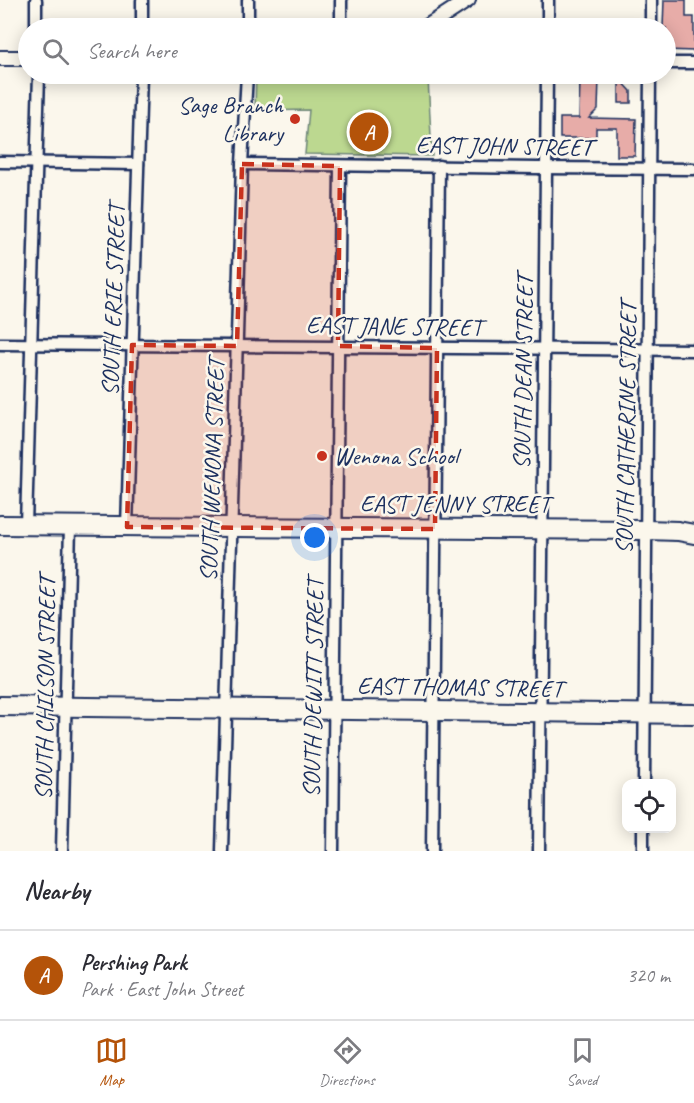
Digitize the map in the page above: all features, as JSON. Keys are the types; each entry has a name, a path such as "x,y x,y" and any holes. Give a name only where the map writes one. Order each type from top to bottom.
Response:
{"highway":[{"name":"EAST JENNY STREET","path":"0,525 689,532"},
{"name":"EAST THOMAS STREET","path":"0,706 694,714"}],"main road":[{"path":"440,18 468,0"},
{"path":"0,58 18,58"}],"street":[{"path":"36,0 36,18"},
{"path":"142,0 142,18"},
{"path":"248,0 248,18"},
{"path":"341,0 341,18"},
{"path":"548,0 548,18"},
{"path":"651,0 651,18"},
{"path":"676,63 694,63"},
{"path":"26,525 39,84"},
{"name":"SOUTH ERIE STREET","path":"127,527 141,84"},
{"name":"SOUTH WENONA STREET","path":"222,851 242,164 246,84"},
{"name":"SOUTH DEAN STREET","path":"539,851 547,84"},
{"name":"SOUTH CATHERINE STREET","path":"644,779 650,84"},
{"path":"0,162 138,164"},
{"name":"EAST JOHN STREET","path":"242,164 694,169"},
{"name":"SOUTH DEWITT STREET","path":"333,851 340,166"},
{"path":"432,851 439,166"},
{"name":"EAST JANE STREET","path":"0,344 694,350"},
{"name":"SOUTH CHILSON STREET","path":"62,851 70,526"},
{"path":"643,833 643,851"}],"highlighted area":[{"path":"242,164 340,166 338,346 437,348 435,529 127,527 132,345 237,346"}],"green space":[{"path":"256,84 428,84 432,156 305,154 309,110 255,111"}],"building":[{"path":"664,0 686,0 686,17 694,17 694,51 676,50 676,18 663,18"},
{"path":"580,84 599,84 598,109 589,118 636,119 635,156 617,156 617,128 596,128 596,138 560,138 560,118 579,118"},
{"path":"619,84 625,84 631,91 631,103 619,103"}],"place":[{"name":"Sage Branch Library","path":"295,119"},
{"name":"Pershing Park","path":"369,132"},
{"name":"Wenona School","path":"322,456"}]}
